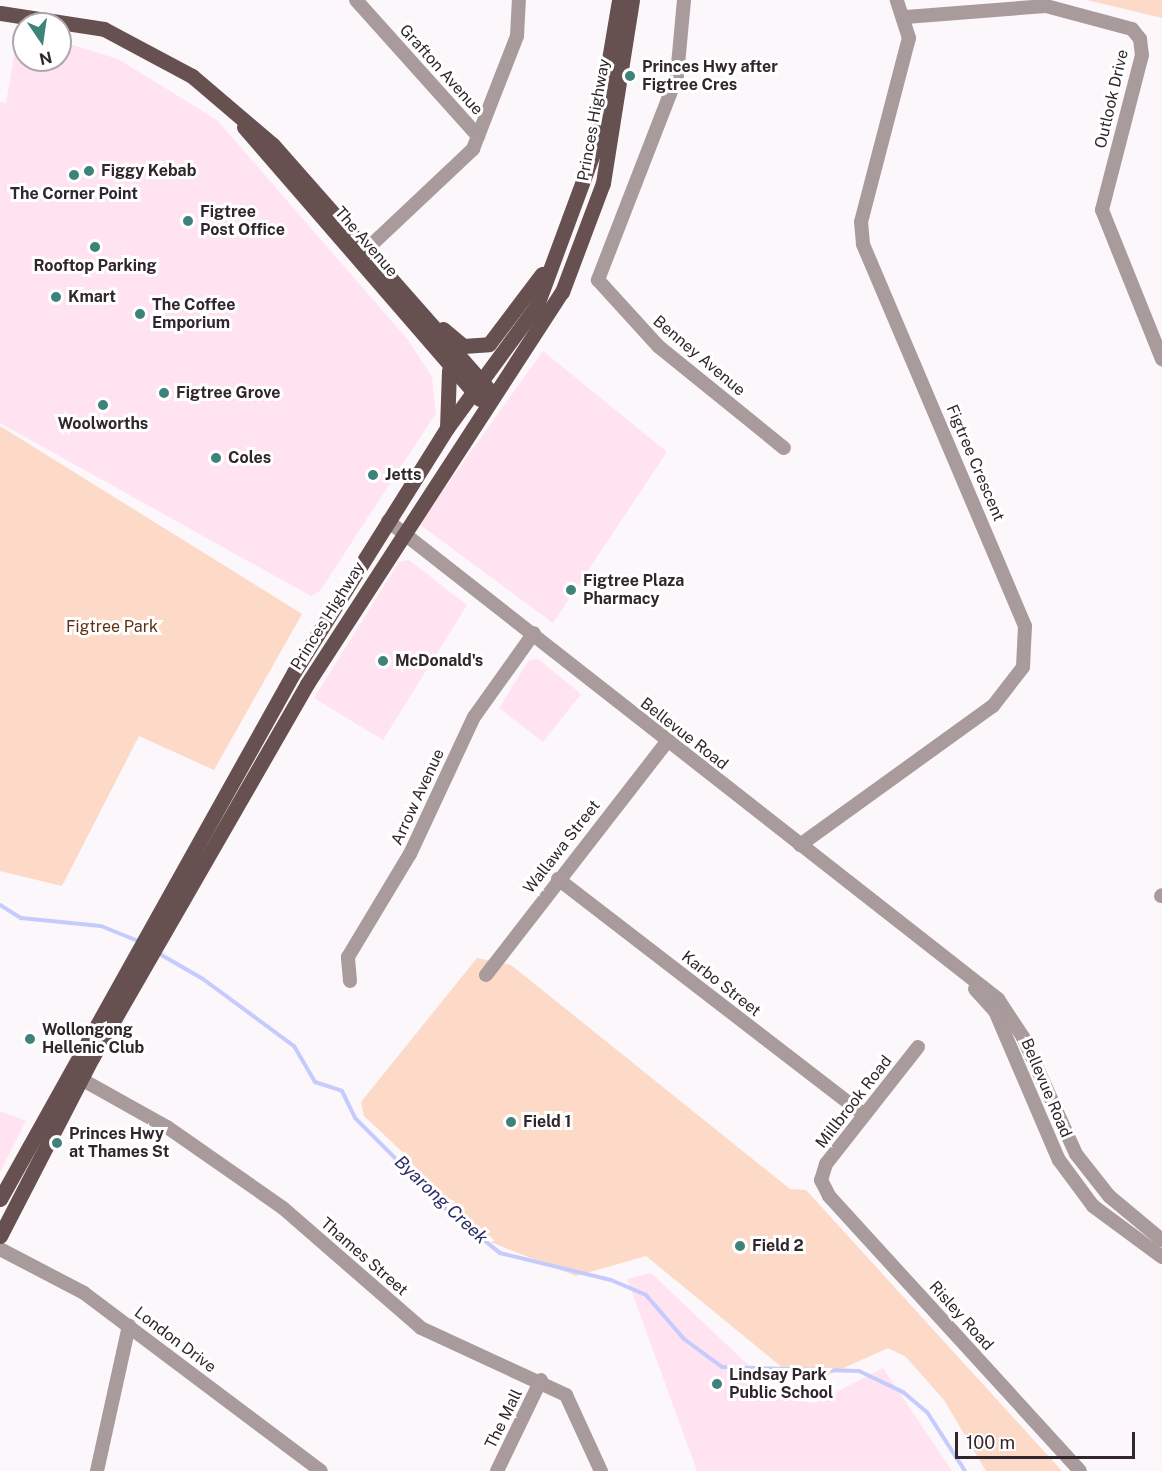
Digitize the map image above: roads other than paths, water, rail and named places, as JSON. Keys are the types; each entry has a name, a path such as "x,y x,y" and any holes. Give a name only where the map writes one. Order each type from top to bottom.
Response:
{"main road":[{"name":"Princes Highway","path":"0,1199 159,930 289,681 447,428 537,304 568,228 600,124 619,0"},
{"name":"Princes Highway","path":"159,930 403,532 550,315 593,214 607,161 632,0"},
{"name":"The Avenue","path":"0,13 104,29 157,53 219,98 273,145 421,309 429,326 478,388 492,402"},
{"name":"The Avenue","path":"219,98 447,366 478,388"},
{"path":"421,309 461,344 489,344 523,304 568,228"},
{"path":"447,366 453,383 447,428"},
{"name":"Princes Highway","path":"0,1236 142,960"}],"street":[{"name":"Grafton Avenue","path":"356,0 478,135"},
{"path":"367,249 465,159 478,135 517,36 519,0"},
{"name":"Benney Avenue","path":"684,0 677,76 599,269 599,284 658,346 784,448"},
{"name":"Figtree Crescent","path":"800,845 993,705 1023,667 1025,626 862,244 861,222 909,38 906,16 897,0"},
{"name":"Outlook Drive","path":"906,16 1046,6 1132,29 1140,39 1142,55 1102,210 1162,359"},
{"name":"Bellevue Road","path":"388,521 534,633 667,742 959,972 998,999 1014,1020 1076,1154 1109,1196 1162,1240"},
{"name":"Arrow Avenue","path":"350,981 348,957 410,854 474,717 534,633"},
{"name":"Wallawa Street","path":"486,975 558,879 667,742"},
{"name":"Karbo Street","path":"558,879 864,1115"},
{"name":"Bellevue Road","path":"959,972 995,1011 1059,1160 1093,1206 1162,1257"},
{"name":"Millbrook Road","path":"822,1180 826,1164 918,1047"},
{"name":"Thames Street","path":"81,1079 167,1127 283,1208 421,1328 541,1380 566,1395 578,1410 601,1471"},
{"name":"Risley Road","path":"822,1180 829,1196 1080,1471"},
{"name":"London Drive","path":"0,1248 84,1293 321,1471"},
{"path":"97,1471 129,1325"},
{"name":"The Mall","path":"497,1471 541,1380"}],"waterway":[{"name":"Byarong Creek","path":"0,905 21,918 101,926 138,941"},
{"name":"Byarong Creek","path":"158,953 203,979 294,1046 315,1082 342,1091 355,1118 448,1211 500,1253 611,1280 646,1295 684,1339 722,1367 859,1371 903,1392 927,1412 965,1471"}],"place":[{"name":"Princes Hwy after Figtree Cres","path":"630,76"},
{"name":"Figgy Kebab","path":"89,171"},
{"name":"The Corner Point","path":"74,175"},
{"name":"Figtree Post Office","path":"188,221"},
{"name":"Rooftop Parking","path":"95,247"},
{"name":"Kmart","path":"56,297"},
{"name":"The Coffee Emporium","path":"140,314"},
{"name":"Figtree Grove","path":"164,393"},
{"name":"Woolworths","path":"103,405"},
{"name":"Coles","path":"216,458"},
{"name":"Jetts","path":"373,475"},
{"name":"Figtree Plaza Pharmacy","path":"571,590"},
{"name":"McDonald's","path":"383,661"},
{"name":"Wollongong Hellenic Club","path":"30,1039"},
{"name":"Field 1","path":"511,1122"},
{"name":"Princes Hwy at Thames St","path":"57,1143"},
{"name":"Field 2","path":"740,1246"},
{"name":"Lindsay Park Public School","path":"717,1384"}],"park label":[{"name":"Figtree Park","path":"112,627"}]}
